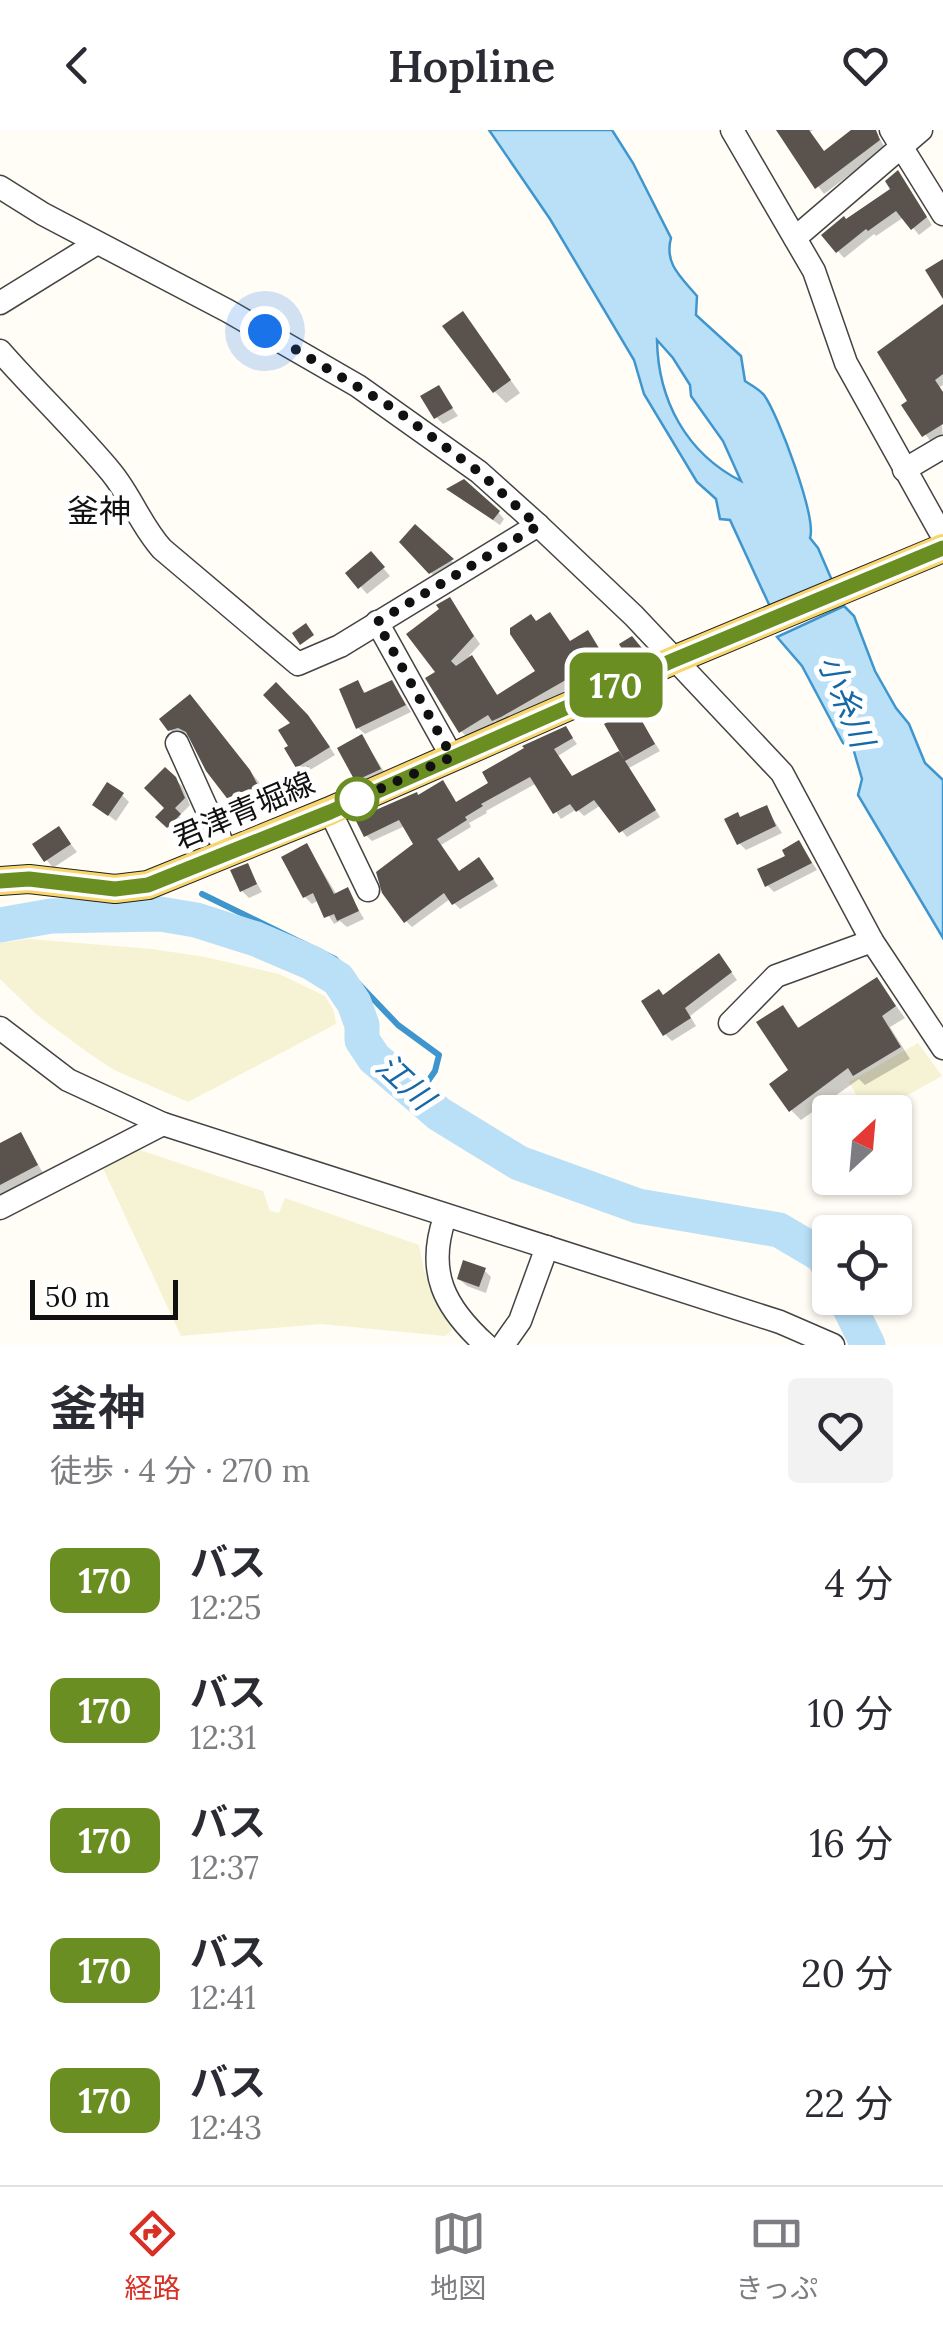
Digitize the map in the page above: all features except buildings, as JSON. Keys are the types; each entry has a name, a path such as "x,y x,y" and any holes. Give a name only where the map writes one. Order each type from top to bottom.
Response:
{"main road":[{"name":"君津青堀線","path":"0,881 29,879 92,888 148,885 330,812 674,660 943,548"}],"street":[{"path":"732,130 814,270 846,363 943,537"},
{"path":"794,238 897,138 921,130"},
{"path":"897,138 943,214"},
{"path":"0,187 265,331 396,410 479,472 634,616 782,773 872,941 943,1048"},
{"path":"0,304 97,243"},
{"path":"0,351 112,474 135,504 148,534 162,549 298,664 340,646 538,526"},
{"path":"904,470 943,447"},
{"path":"377,622 452,757"},
{"path":"177,743 227,854"},
{"path":"330,812 368,890"},
{"path":"730,1022 776,976 872,941"},
{"path":"0,1028 68,1080 163,1124 780,1322 833,1345"},
{"path":"0,1208 163,1124"},
{"path":"445,1217 435,1256 438,1278 459,1316 486,1345"},
{"path":"503,1345 520,1321 548,1247"}],"shaded area":[{"path":"29,939 152,949 279,974 325,996 336,1024 188,1102 114,1070 37,1015 0,979 0,943"},
{"path":"918,1043 942,1076 908,1095 856,1095 849,1082"},
{"path":"134,1148 263,1191 270,1211 279,1213 285,1198 419,1245 424,1270 452,1330 445,1336 321,1324 181,1336 100,1162"}],"water":[{"path":"489,130 612,130 671,238 672,263 697,296 696,315 741,356 745,381 762,393 770,406 802,489 810,538 834,585 772,611 730,520 720,519 716,499 697,482 644,394 634,360 550,219","holes":["657,340 690,385 691,396 723,441 741,481 705,456 679,422 663,383"]},
{"name":"小糸川","path":"844,606 854,616 875,671 909,724 925,763 943,780 943,938 858,795 862,779 853,748 843,743 802,666 777,637"}],"waterway":[{"path":"202,894 335,959 398,1025 439,1055 435,1071 417,1097"},
{"name":"江川","path":"0,925 51,916 160,914 196,920 256,939 338,979 354,1003 362,1025 362,1040 374,1058 439,1114 519,1163 638,1206 779,1230 812,1250"},
{"name":"江川","path":"853,1315 868,1345"}],"bus line":[{"name":"170","path":"0,881 29,879 115,889 148,885 180,874 943,548"}],"district":[{"name":"釜神","path":"99,511"}],"route":[{"path":"265,331 396,410 479,472 538,526 377,622 452,757 357,799"}]}
